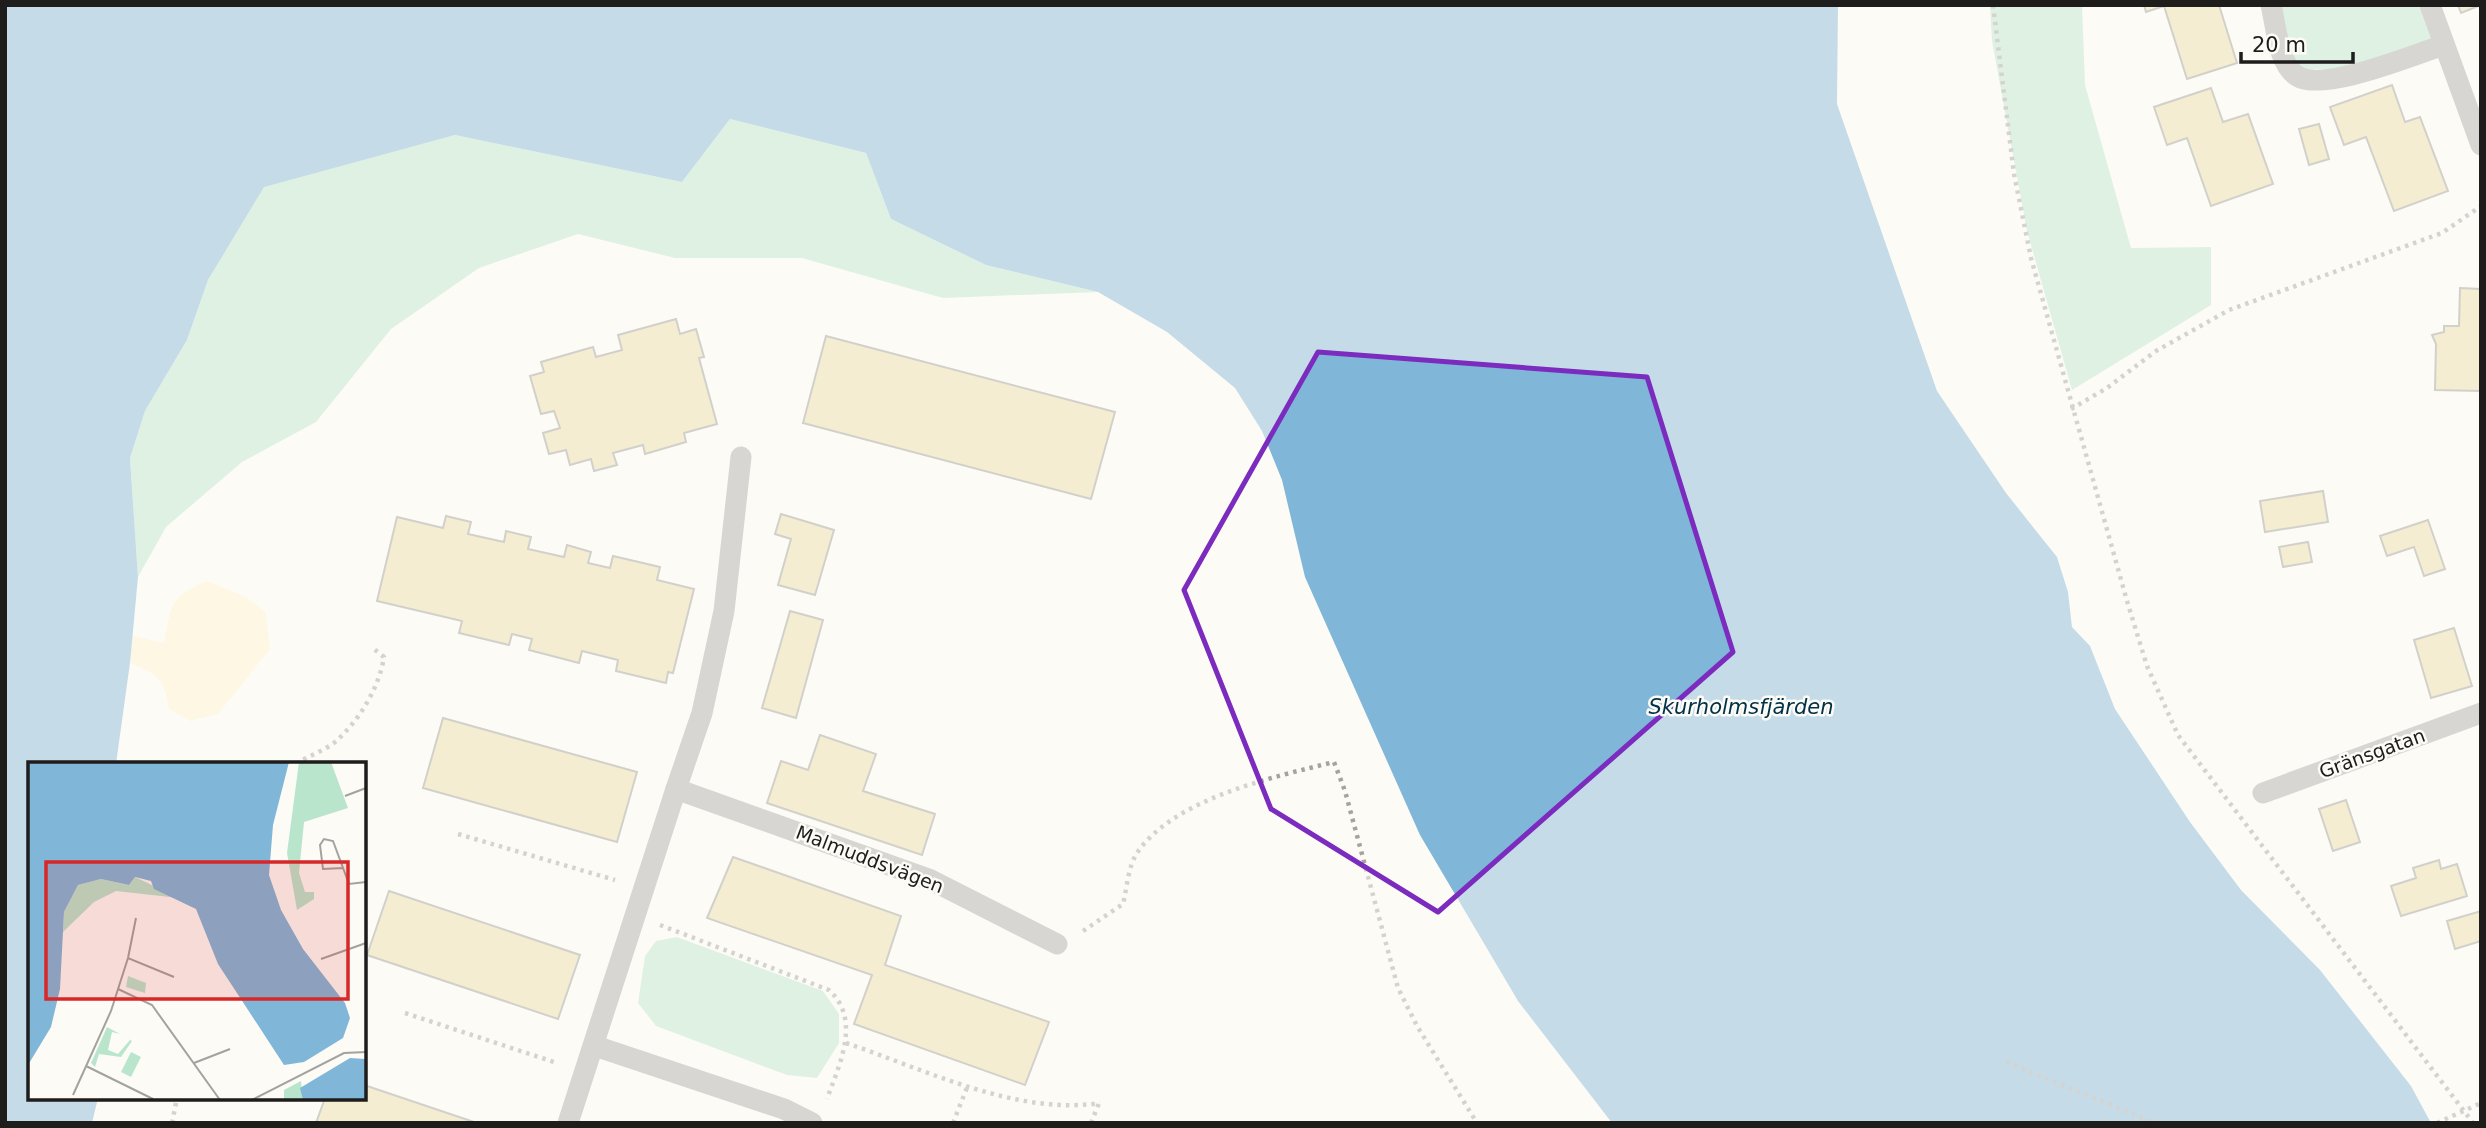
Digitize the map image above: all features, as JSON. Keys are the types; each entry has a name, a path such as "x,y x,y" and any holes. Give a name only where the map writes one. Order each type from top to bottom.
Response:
{"street":[{"path":"2272,5 2284,57 2296,76 2309,80 2330,80 2444,45"},
{"path":"2430,5 2481,145"},
{"path":"568,1123 702,713 724,611 741,457"},
{"name":"Gränsgatan","path":"2263,793 2481,713"},
{"name":"Malmuddsvägen","path":"676,789 931,880 1057,944"},
{"path":"595,1045 784,1109 811,1123"}],"path":[{"path":"1993,5 2017,186 2031,258 2071,409 2147,666 2178,735 2473,1123"},
{"path":"2071,409 2107,388 2156,351 2229,310 2442,233 2481,206"},
{"path":"300,762 334,743 364,707 382,668 384,657 374,649"},
{"path":"1057,944 1085,931 1123,905 1136,854 1167,824 1203,803 1277,776 1334,762 1345,791 1398,988 1417,1026 1477,1123"},
{"path":"458,834 616,880"},
{"path":"653,922 829,990 845,1013 846,1043 825,1105"},
{"path":"405,1013 558,1063"},
{"path":"846,1043 1021,1103 1080,1106 1100,1103 1091,1123"},
{"path":"2006,1062 2155,1123"},
{"path":"953,1123 968,1085"},
{"path":"172,1123 177,1100"},
{"path":"2437,1123 2481,1103"}],"highlighted area":[{"path":"1318,352 1647,377 1733,652 1438,912 1271,809 1184,590"}],"green space":[{"path":"1990,5 2082,5 2085,85 2131,248 2211,247 2211,305 2072,390 2027,231 1992,41"},
{"path":"2274,5 2431,5 2445,45 2370,68 2296,70"},
{"path":"730,119 866,153 891,219 986,265 1098,292 943,298 802,258 675,258 578,234 479,268 391,329 316,422 242,462 166,527 138,577 130,458 145,411 187,340 208,280 264,186 455,135 682,182"},
{"path":"677,937 823,991 839,1014 839,1043 817,1078 787,1075 656,1026 638,1003 645,956 656,941"}],"sand":[{"path":"207,581 246,597 265,611 270,649 218,714 190,721 169,709 165,690 154,675 130,663 132,636 164,643 171,611 178,598"}],"water":[{"name":"Skurholmsfjärden","path":"5,5 1838,5 1837,104 1937,391 2006,493 2057,557 2068,592 2072,627 2090,646 2115,709 2190,822 2241,890 2320,970 2411,1086 2431,1123 1612,1123 1518,1001 1420,835 1305,577 1282,480 1262,431 1235,388 1167,332 1098,292 986,265 891,219 866,153 730,119 682,182 455,135 264,187 208,280 187,340 145,411 130,458 138,577 116,762 28,762 28,1100 98,1100 92,1123 5,1123"}],"building":[{"path":"2144,5 2219,5 2237,63 2187,79 2164,6 2146,12"},
{"path":"2458,5 2481,5 2461,13"},
{"path":"2392,85 2405,122 2420,117 2448,191 2394,211 2366,137 2344,145 2330,107"},
{"path":"2211,88 2223,122 2248,114 2273,184 2211,206 2187,138 2167,145 2154,107"},
{"path":"2319,124 2329,159 2309,165 2299,129"},
{"path":"2460,288 2481,289 2481,391 2435,390 2436,344 2432,335 2444,332 2444,326 2459,326"},
{"path":"676,319 680,334 696,329 704,357 699,358 717,424 684,433 686,442 645,454 643,445 613,453 617,465 594,471 591,459 570,465 566,450 549,454 543,433 560,428 554,411 541,414 530,376 544,372 541,362 593,347 596,357 622,350 618,335"},
{"path":"826,336 1115,412 1091,499 803,423"},
{"path":"2323,491 2328,522 2265,532 2260,501"},
{"path":"781,514 834,530 815,595 778,585 791,539 775,534"},
{"path":"446,516 471,522 468,534 504,542 506,531 531,537 528,549 564,557 567,545 591,552 588,563 610,568 613,556 660,567 657,580 694,589 673,673 668,672 666,683 616,671 618,660 582,651 579,663 529,650 532,639 512,634 509,645 459,633 462,621 377,601 397,517 443,528"},
{"path":"2428,520 2445,569 2424,576 2414,547 2387,556 2380,536"},
{"path":"2308,542 2312,562 2283,567 2279,547"},
{"path":"790,611 823,620 796,718 762,708"},
{"path":"2454,628 2472,686 2431,698 2414,640"},
{"path":"443,718 637,772 617,842 423,788"},
{"path":"820,735 876,754 863,791 935,814 922,855 767,803 781,761 808,770"},
{"path":"2346,800 2360,842 2333,851 2319,809"},
{"path":"733,857 901,916 885,965 1049,1022 1025,1085 854,1024 872,975 707,918"},
{"path":"2439,860 2441,869 2457,864 2467,896 2401,916 2391,886 2416,878 2413,868"},
{"path":"389,891 580,955 558,1019 367,955"},
{"path":"2481,911 2481,941 2455,949 2447,921"},
{"path":"366,1086 477,1123 316,1123 324,1100 366,1100"}]}
